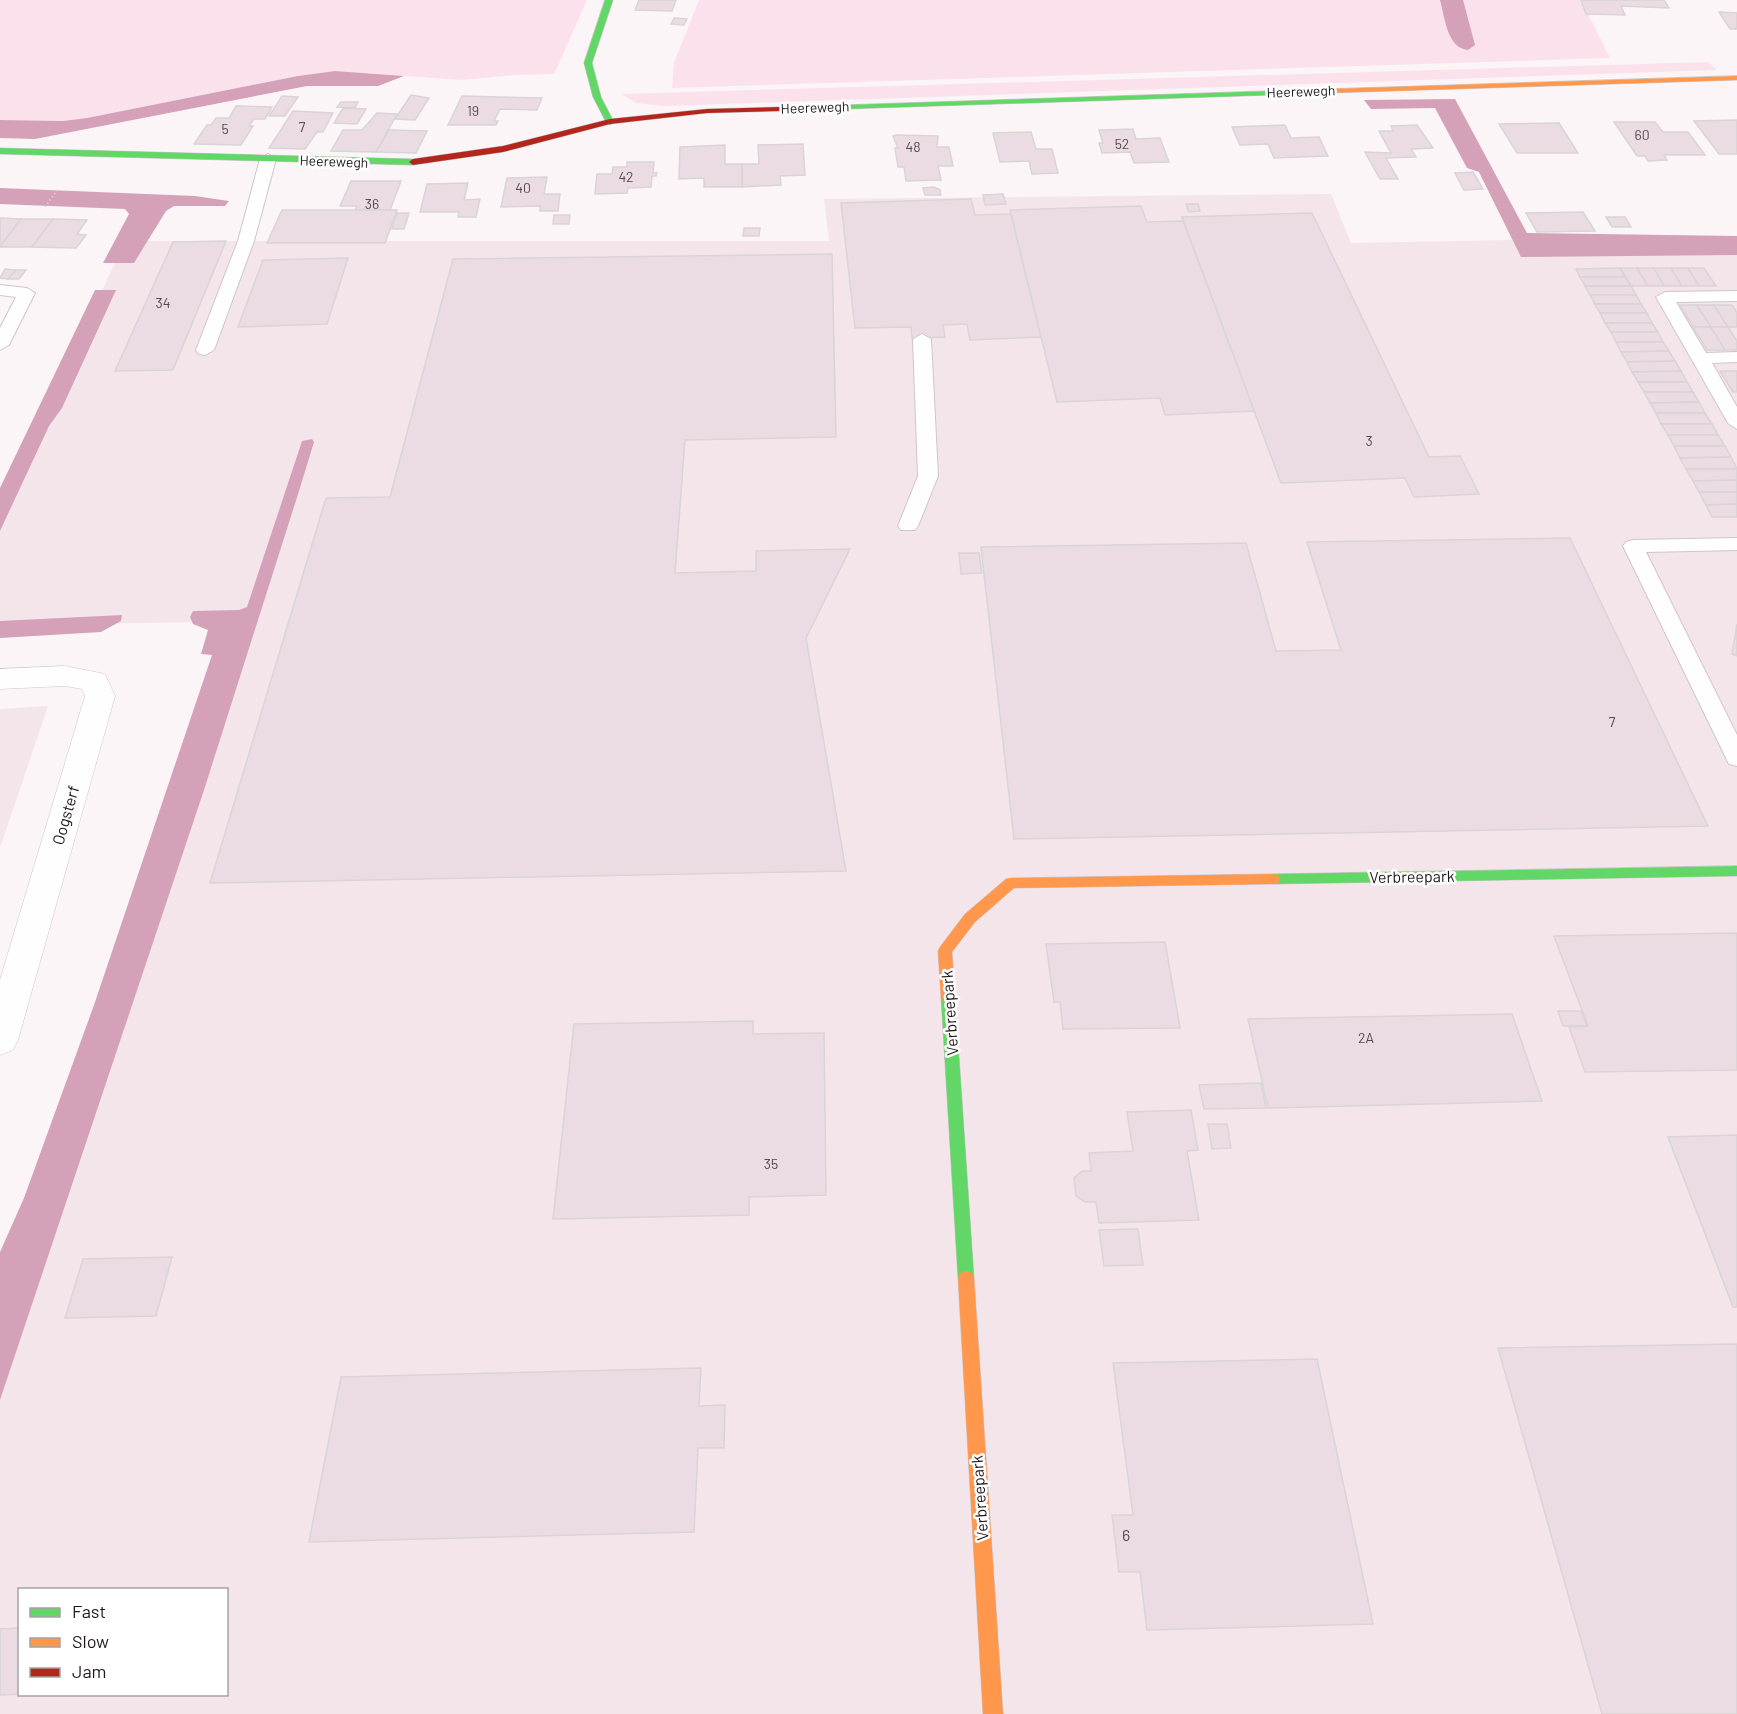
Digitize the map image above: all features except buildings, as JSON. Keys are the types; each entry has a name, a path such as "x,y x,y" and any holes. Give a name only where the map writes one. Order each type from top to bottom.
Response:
{"street":[{"path":"609,0 588,63 597,97 610,122"},
{"name":"Heerewegh","path":"0,152 414,162 503,149 610,122 707,111 1737,78"},
{"name":"Oogsterf","path":"0,679 65,675 94,681 100,696 0,1040"},
{"name":"Verbreepark","path":"993,1714 945,951 970,918 1011,883 1737,870"}],"lane":[{"path":"205,350 246,241 268,159"},
{"path":"0,290 27,292 0,345"},
{"path":"1737,296 1665,297 1737,423"},
{"path":"908,525 928,476 922,339"},
{"path":"1701,358 1737,357"},
{"path":"1737,544 1633,546 1737,758"}],"path":[{"path":"45,207 57,190"}],"shaded area":[{"path":"0,0 587,0 554,74 462,80 335,71 63,121 0,120"},
{"path":"699,0 1581,0 1610,58 672,88 674,63"},
{"path":"1440,0 1463,0 1475,45 1468,50 1455,44 1451,38"},
{"path":"1708,62 1717,70 664,106 636,103 622,94"},
{"path":"335,71 404,76 378,86 307,86 35,139 0,138 0,120 63,121 87,118 298,76"},
{"path":"1455,99 1527,233 1737,236 1737,255 1521,257 1479,172 1467,168 1435,108 1371,109 1364,100"},
{"path":"0,188 195,196 229,201 225,206 174,206 166,211 134,263 103,263 129,214 125,209 0,204"},
{"path":"1331,194 1351,243 1737,236 1737,1714 0,1714 0,1353 230,642 213,622 0,625 0,511 125,241 829,241 824,199"},
{"path":"95,290 116,290 62,408 49,426 0,531 0,488"},
{"path":"312,439 314,442 299,491 204,790 0,1400 0,1252 24,1198 94,1005 212,655 201,654 208,630 193,624 190,617 193,611 239,610 247,607 302,441"},
{"path":"122,615 121,621 101,632 0,638 0,621"},
{"path":"48,706 0,848 0,709"}],"traffic: fast":[{"path":"609,0 588,63 597,97 610,122"},
{"path":"815,108 1329,91"},
{"path":"0,151 413,162"},
{"path":"1273,879 1737,871"},
{"path":"948,997 966,1278"}],"traffic: slow":[{"path":"1329,91 1737,78"},
{"path":"948,997 945,951 970,918 1011,883 1273,879"},
{"path":"966,1278 993,1714"}],"traffic: jam":[{"path":"413,162 503,149 610,122 707,111 815,108"}]}
